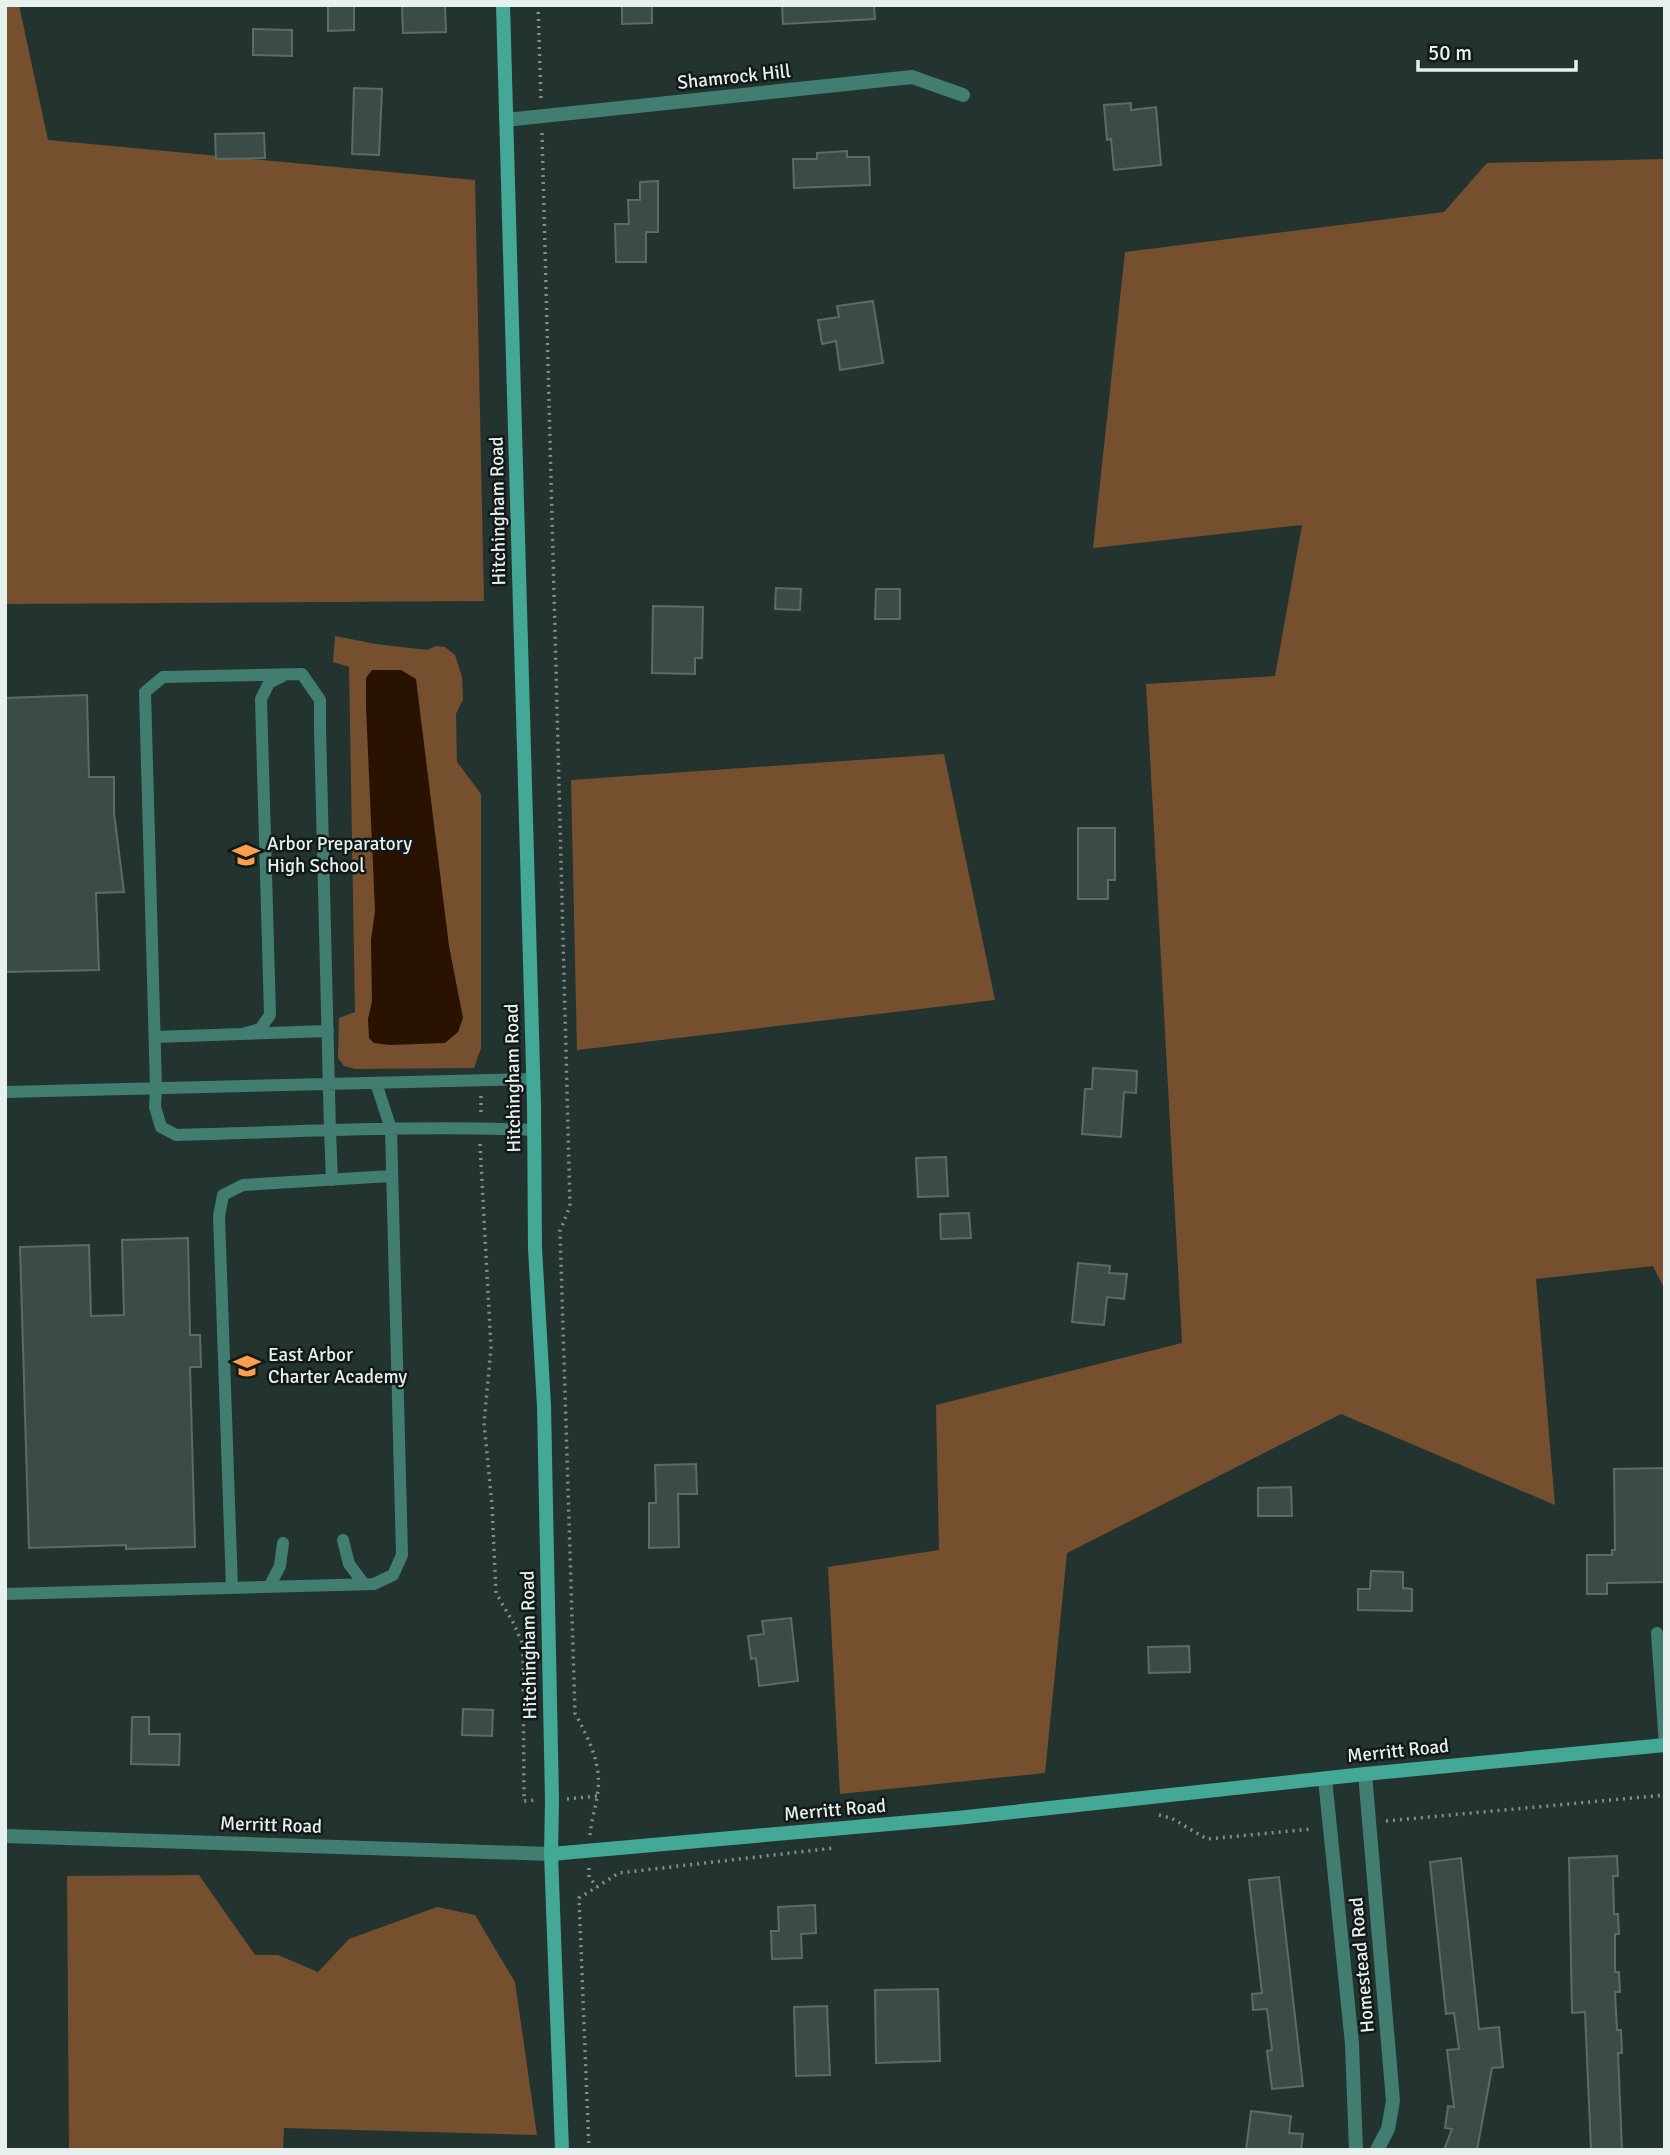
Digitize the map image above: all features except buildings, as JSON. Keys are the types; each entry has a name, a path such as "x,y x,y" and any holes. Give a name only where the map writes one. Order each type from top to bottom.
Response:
{"street":[{"name":"Hitchingham Road","path":"503,5 533,1079 535,1248 544,1406 551,1854 562,2150"},
{"name":"Shamrock Hill","path":"506,120 912,78 963,95"},
{"name":"Merritt Road","path":"5,1836 551,1854 957,1818 1665,1745"},
{"name":"Homestead Road","path":"1365,1774 1393,2101 1388,2129 1377,2150"},
{"name":"Homestead Road","path":"1325,1779 1352,2044 1356,2150"}],"lane":[{"path":"242,1034 260,1029 270,1015 261,699 269,683 287,674"},
{"path":"332,1180 330,1131 320,700 302,674 163,677 145,692 155,1108 161,1127 176,1135 330,1131 391,1129 534,1130"},
{"path":"155,1037 328,1031"},
{"path":"5,1092 533,1079"},
{"path":"5,1594 374,1584 393,1575 402,1555 391,1129 376,1083"},
{"path":"232,1588 219,1216 223,1195 243,1185 274,1181 391,1176"},
{"path":"343,1540 349,1564 364,1584"},
{"path":"269,1587 281,1566 283,1543"},
{"path":"1657,1633 1665,1745"}],"path":[{"path":"538,5 570,1206 560,1231 571,1605 575,1713 595,1753 599,1774 589,1851 589,1877 597,1887"},
{"path":"481,1080 491,1348 484,1423 492,1505 496,1593 523,1645 524,1801 597,1796"},
{"path":"1381,1822 1665,1795"},
{"path":"1157,1814 1171,1818 1207,1839 1316,1829"},
{"path":"589,2150 579,1898 619,1873 846,1847"}],"shaded area":[{"path":"5,5 19,5 48,140 475,180 484,601 5,604"},
{"path":"1665,159 1665,1290 1653,1266 1536,1279 1555,1505 1341,1414 1067,1553 1045,1773 840,1794 828,1567 939,1550 936,1405 1182,1343 1146,684 1275,676 1302,525 1093,548 1125,252 1444,212 1487,163"},
{"path":"335,636 427,650 436,646 445,647 455,655 462,677 463,699 456,714 457,762 481,794 481,1048 474,1068 355,1069 344,1066 338,1058 339,1018 355,1012 349,667 333,662"},
{"path":"372,670 401,670 416,679 449,946 463,1018 458,1032 445,1043 390,1045 374,1043 369,1038 368,1019 372,1001 371,940 375,911 366,678"},
{"path":"944,754 995,1000 577,1050 571,780"},
{"path":"199,1875 255,1955 278,1955 318,1972 349,1939 437,1907 475,1915 515,1982 537,2135 284,2128 283,2150 69,2150 67,1876"}],"place":[{"name":"Arbor Preparatory High School","path":"246,855"},
{"name":"East Arbor Charter Academy","path":"247,1366"}]}
